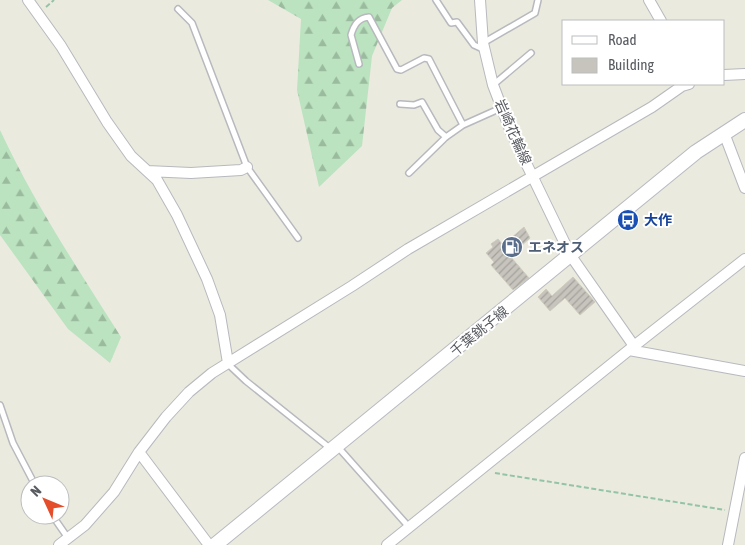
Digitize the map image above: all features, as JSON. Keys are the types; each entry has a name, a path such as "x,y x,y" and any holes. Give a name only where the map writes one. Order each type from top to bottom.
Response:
{"street":[{"path":"28,0 61,46 107,122 131,156 157,180 177,215 207,279 220,315 228,363"},
{"name":"岩崎花輪線","path":"480,0 484,47 493,85 501,108 571,256 631,348"},
{"path":"649,0 660,20"},
{"path":"725,74 745,74"},
{"path":"58,545 85,525 114,492 139,452 166,417 189,392 212,373 408,249 652,107 686,85"},
{"name":"千葉銚子線","path":"216,545 696,152 745,120"},
{"path":"724,133 745,188"},
{"path":"146,171 191,173 241,170 247,167"},
{"path":"391,543 631,348 745,259"},
{"path":"631,348 745,371"},
{"path":"139,452 209,545"},
{"path":"728,545 745,458"}],"lane":[{"path":"436,0 451,23 457,22 474,45 484,47 534,13 538,0"},
{"path":"178,9 192,23 247,167 298,238"},
{"path":"359,64 351,35 357,22 362,18 369,17 397,69 402,70 424,58 428,58 463,125"},
{"path":"493,85 531,53"},
{"path":"400,104 414,105 422,102 438,130 446,137"},
{"path":"410,173 446,137 463,125 501,108"},
{"path":"228,363 246,381 335,448 409,527"},
{"path":"0,404 13,443 30,475"},
{"path":"59,525 68,538"}],"path":[{"path":"480,470 733,512"}],"green space":[{"path":"268,0 402,0 392,8 372,56 362,146 319,187 297,90 301,19"},
{"path":"0,130 42,210 121,337 110,363 68,329 0,235"}],"building":[{"path":"524,227 530,238 510,256 529,278 513,290 491,265 494,262 486,253 493,247 491,244 498,239 503,245"},
{"path":"573,277 595,302 580,315 565,298 550,311 538,297 546,289 552,296"}],"place":[{"name":"大作","path":"628,220"},
{"name":"エネオス","path":"512,247"}]}
